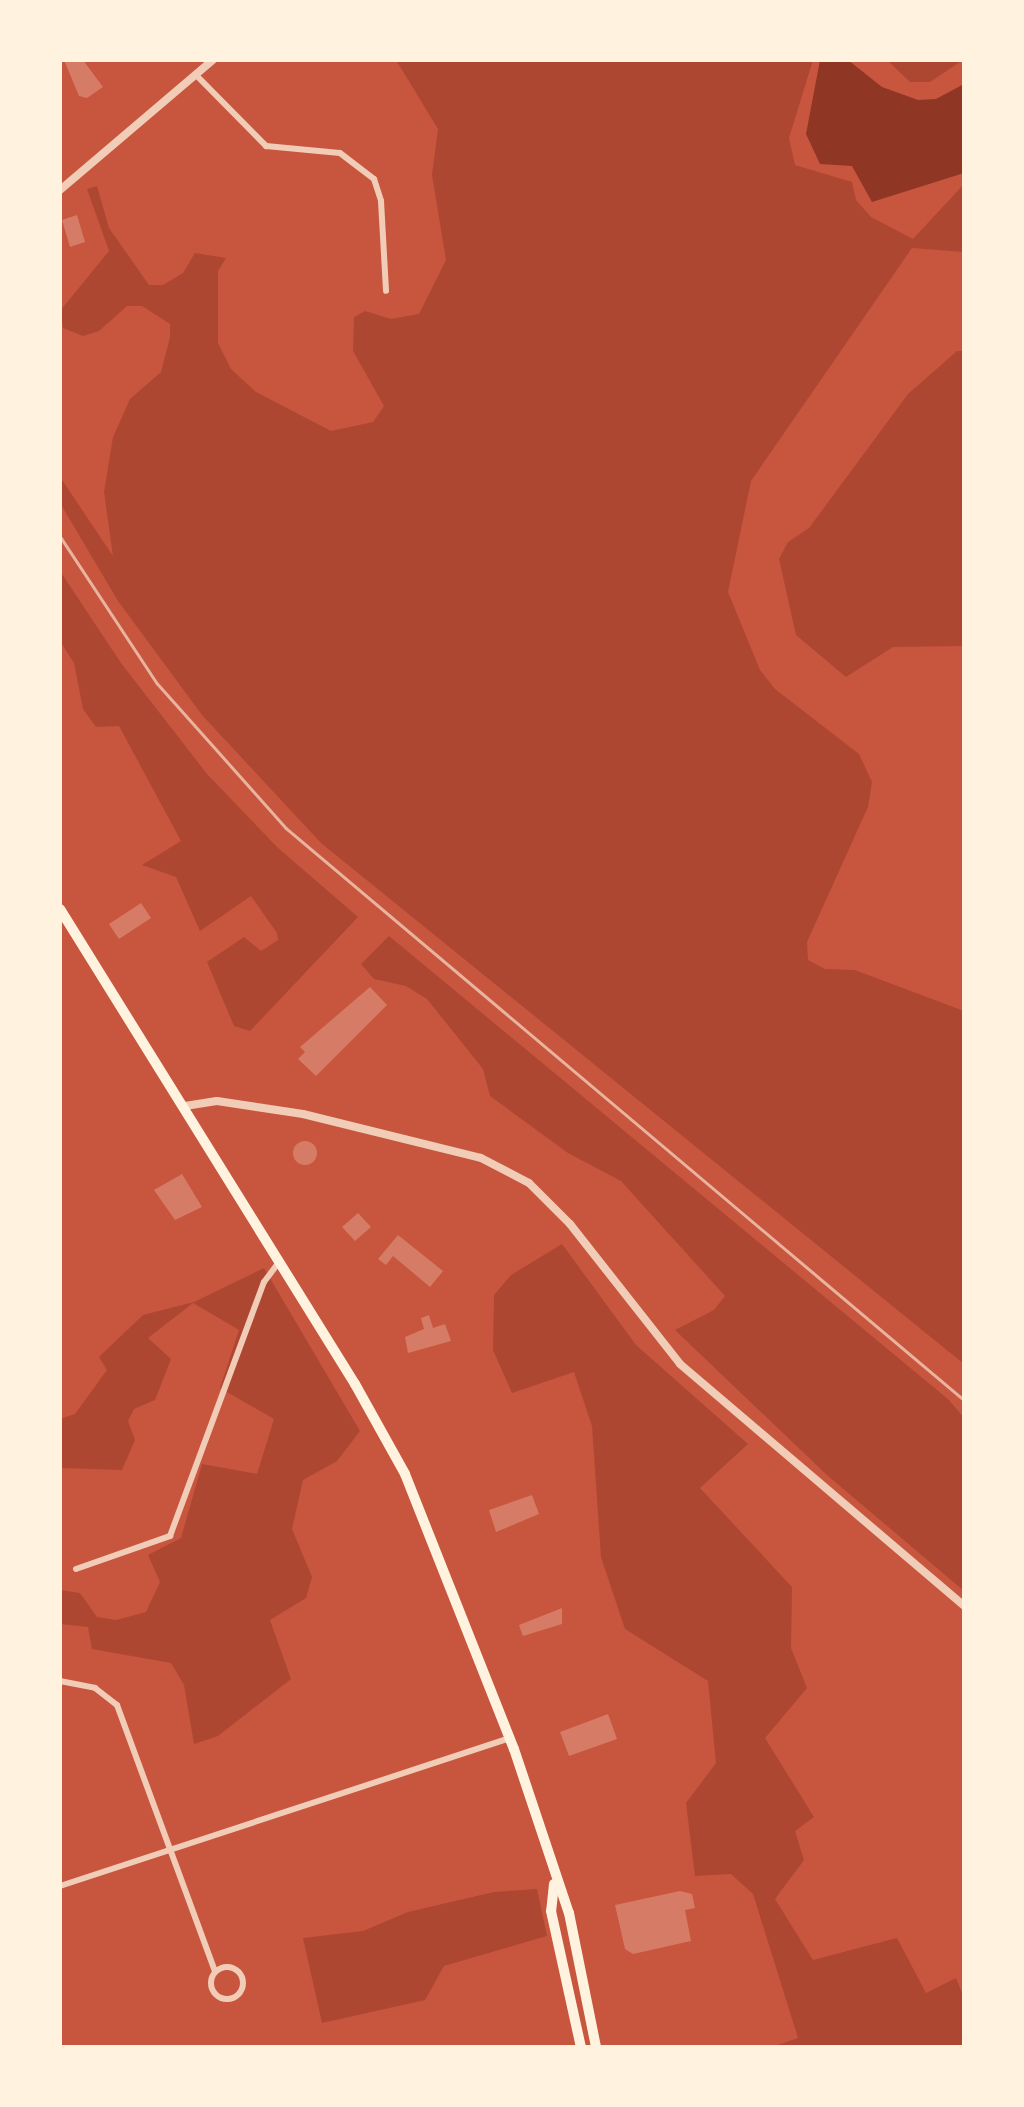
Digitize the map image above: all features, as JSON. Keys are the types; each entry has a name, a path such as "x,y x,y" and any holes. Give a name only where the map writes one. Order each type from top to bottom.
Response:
{"main road":[{"path":"60,910 280,1261 404,1474 511,1738 554,1883 569,1914 596,2047"},
{"path":"554,1883 551,1911 581,2047"}],"street":[{"path":"60,190 212,60"},
{"path":"196,75 266,146 340,153 374,179 382,201 386,292"},
{"path":"185,1106 217,1101 303,1114 481,1158 529,1183 558,1209 680,1364 964,1606"},
{"path":"76,1568 170,1536 264,1282 280,1261"},
{"path":"60,1681 95,1688 117,1705 214,1972 211,1988 218,1997 238,1995 238,1971 214,1972"},
{"path":"60,1886 511,1738"}],"shaded area":[{"path":"396,60 813,60 789,138 795,165 852,182 856,200 871,217 913,239 964,184 964,252 912,248 751,481 728,592 760,670 775,689 859,754 872,782 868,807 807,942 808,960 825,969 855,970 964,1011 964,1364 321,843 202,715 118,601 60,503 60,477 113,556 104,492 113,437 130,399 161,372 170,337 170,324 142,306 127,306 99,331 83,336 63,328 60,311 109,251 87,189 97,186 109,228 149,285 163,285 183,273 195,253 226,258 218,271 218,343 231,369 256,392 331,431 373,422 384,406 353,351 354,317 365,311 391,319 419,314 446,260 432,175 438,129"},
{"path":"820,60 848,60 882,87 918,100 936,99 964,84 964,173 872,202 852,166 820,164 806,134"},
{"path":"887,60 963,60 930,82 910,82"},
{"path":"957,351 964,351 964,646 893,647 846,677 796,635 779,559 788,542 809,528 908,394"},
{"path":"60,571 121,663 207,774 277,847 358,917 250,1031 234,1026 207,962 244,937 261,951 278,940 277,933 251,896 200,931 176,877 142,865 181,841 119,726 96,727 83,709 74,663 60,641"},
{"path":"389,936 949,1400 964,1418 964,1591 828,1476 675,1330 714,1310 725,1296 621,1181 568,1153 490,1096 483,1069 427,999 406,986 374,979 361,964"},
{"path":"562,1244 636,1345 748,1444 700,1488 792,1587 791,1648 807,1688 765,1738 814,1817 795,1831 804,1860 775,1899 813,1960 897,1938 926,1993 956,1978 964,1998 964,2047 772,2047 798,2038 753,1894 731,1874 695,1876 686,1803 716,1763 708,1681 625,1629 601,1557 592,1426 574,1372 512,1393 493,1350 494,1295 511,1275"},
{"path":"264,1268 360,1431 337,1461 303,1480 292,1529 312,1577 306,1598 270,1620 291,1679 218,1736 194,1744 184,1685 171,1663 92,1649 88,1627 60,1624 60,1590 80,1593 97,1617 116,1620 146,1612 160,1582 148,1555 181,1538 202,1464 257,1474 274,1419 220,1388 239,1330 193,1303 148,1338 171,1359 155,1400 134,1409 128,1421 135,1440 122,1470 60,1468 60,1419 75,1414 107,1370 99,1357 143,1315 194,1302"},
{"path":"537,1889 547,1936 444,1966 425,2000 322,2023 303,1938 363,1931 408,1912 494,1892"}],"building":[{"path":"64,60 83,60 103,87 87,98 79,96"},
{"path":"77,215 85,242 70,247 62,220"},
{"path":"141,903 151,918 119,939 109,924"},
{"path":"370,987 387,1005 316,1076 298,1059 305,1052 300,1047"},
{"path":"305,1141 314,1144 314,1162 305,1165 296,1162 293,1153 296,1144"},
{"path":"182,1174 202,1207 175,1220 154,1190"},
{"path":"358,1213 371,1227 355,1241 342,1227"},
{"path":"398,1235 443,1271 430,1287 393,1256 386,1265 378,1259"},
{"path":"429,1315 433,1328 445,1324 451,1341 408,1353 405,1337 424,1329 421,1318"},
{"path":"532,1495 539,1514 496,1532 489,1510"},
{"path":"562,1608 562,1624 523,1636 519,1625"},
{"path":"608,1714 617,1739 569,1756 560,1732"},
{"path":"680,1891 692,1894 695,1908 685,1910 691,1941 633,1954 625,1949 615,1905"}],"railway":[{"path":"60,536 157,683 286,828 964,1400"}]}
